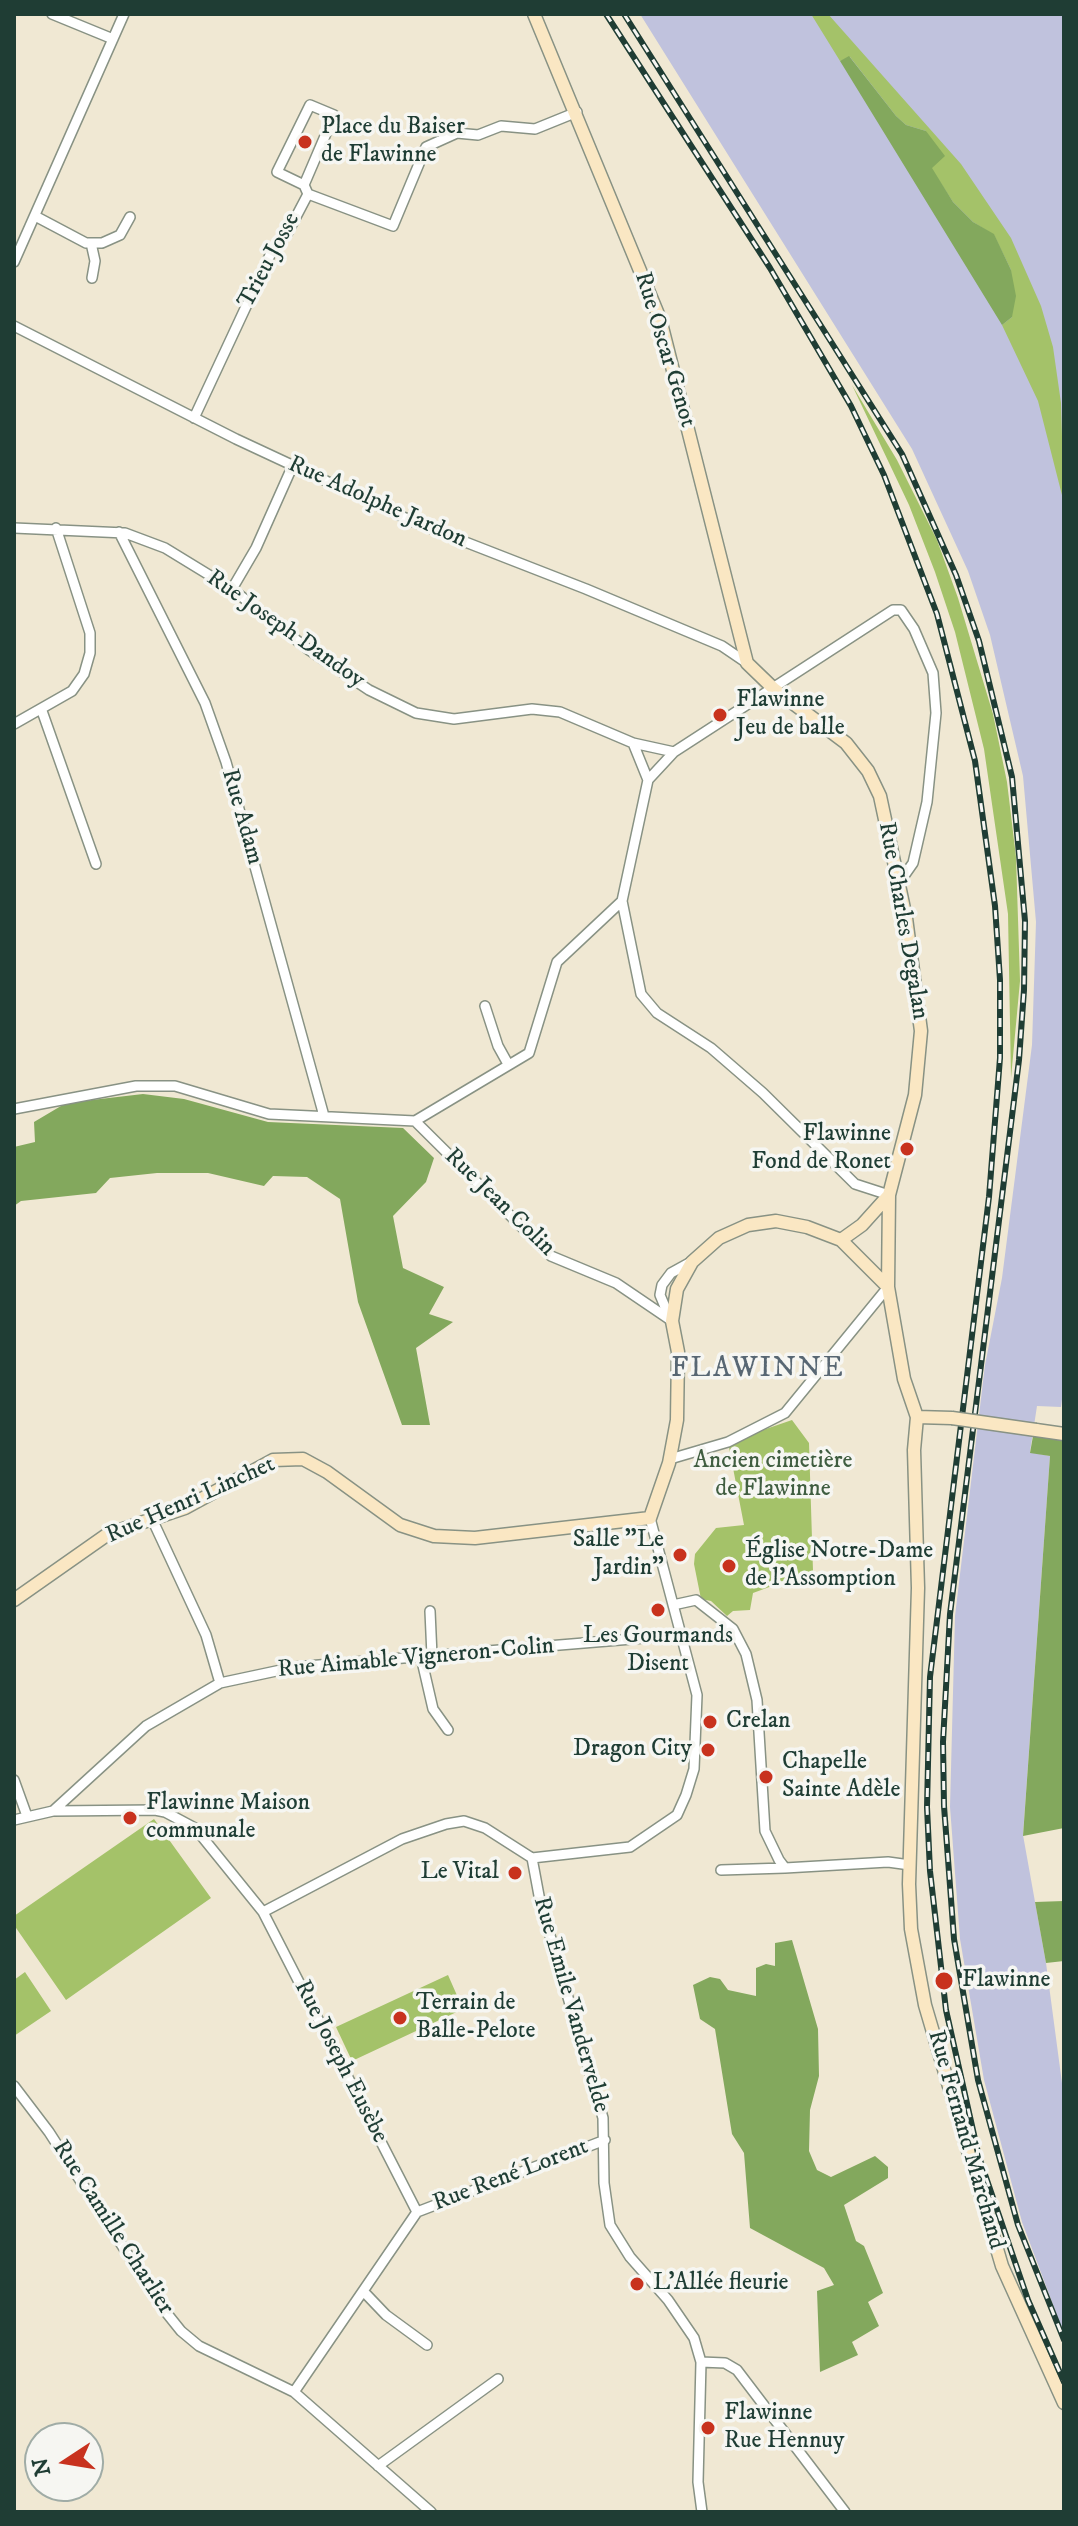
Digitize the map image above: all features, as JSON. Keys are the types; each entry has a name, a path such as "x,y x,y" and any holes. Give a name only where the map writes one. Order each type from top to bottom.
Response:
{"street":[{"path":"52,14 113,39"},
{"path":"14,262 124,14"},
{"name":"Rue Oscar Genot","path":"534,14 660,319 747,663"},
{"path":"310,105 334,115 306,189 277,172 310,105"},
{"name":"Trieu Josse","path":"194,418 271,253 287,234 306,189 393,226 426,147 457,133 478,135 501,126 535,129 577,112"},
{"path":"35,216 91,243 102,243 120,235 130,217"},
{"path":"91,243 95,261 92,278"},
{"name":"Rue Adolphe Jardon","path":"14,326 194,418 414,522 722,646 747,663"},
{"path":"232,589 256,548 293,465"},
{"name":"Rue Joseph Dandoy","path":"14,528 119,532 165,548 232,589 309,650 369,690 416,713 454,719 532,709 560,712 633,743 674,752"},
{"path":"14,724 42,711 72,691 84,674 90,653 90,633 56,528"},
{"name":"Rue Adam","path":"119,532 205,703 226,762 324,1116"},
{"path":"889,1195 855,1184 763,1093 711,1048 657,1013 641,994 622,901 648,780 674,752 893,610 901,610 914,629 933,673 936,713 927,802 913,863 899,883"},
{"path":"747,663 774,689"},
{"name":"Rue Charles Degalan","path":"774,689 846,743 868,771 880,796 899,883 921,1031 915,1095 889,1195 888,1287 904,1379 917,1417"},
{"path":"42,711 96,864"},
{"path":"633,743 648,780"},
{"path":"14,1109 136,1086 175,1086 269,1114 415,1121 529,1053 557,962 622,901"},
{"path":"485,1006 498,1046 508,1064"},
{"name":"Rue Jean Colin","path":"415,1121 551,1256 616,1283 672,1321"},
{"name":"Rue Charles Degalan","path":"841,1240 862,1225 889,1195"},
{"path":"263,1912 402,1839 446,1824 464,1821 485,1828 532,1858 630,1847 677,1815 694,1769 697,1695 650,1518 670,1459 677,1420 679,1378 672,1321 677,1289 692,1262 719,1238 748,1225 776,1221 807,1227 841,1240 888,1287 785,1413 728,1442 670,1459"},
{"path":"917,1417 952,1418 1064,1434"},
{"name":"Rue Fernand Marchand","path":"917,1417 914,1450 918,1588 911,1929 925,2005 1002,2266 1064,2403"},
{"name":"Rue Henri Linchet","path":"14,1600 108,1534 185,1508 251,1469 273,1460 296,1459 327,1472 400,1525 434,1536 475,1538 650,1518"},
{"path":"152,1519 206,1635 220,1683"},
{"path":"673,1605 696,1600 733,1629 746,1654 757,1700 765,1831 785,1868"},
{"path":"430,1611 432,1656"},
{"name":"Rue Aimable Vigneron-Colin","path":"53,1811 146,1726 220,1683 295,1667 680,1635"},
{"path":"421,1657 433,1709 448,1730"},
{"path":"14,1780 27,1816"},
{"name":"Rue Joseph Eusèbe","path":"14,1820 53,1811 155,1810 174,1816 211,1844 263,1912 417,2212"},
{"name":"Rue Emile Vandervelde","path":"532,1858 540,1901 596,2092 605,2140 604,2183 610,2225 630,2257 668,2300 694,2338 701,2362"},
{"path":"721,1870 888,1862 910,1865"},
{"name":"Rue Camille Charlier","path":"14,2086 49,2132 161,2306 181,2331 199,2346 294,2392 431,2512"},
{"name":"Rue René Lorent","path":"294,2392 365,2293 417,2212 605,2140"},
{"path":"365,2293 386,2315 427,2345"},
{"path":"702,2512 698,2482 701,2362 725,2363 737,2370 845,2512"},
{"path":"378,2466 498,2379"}],"shaded area":[{"path":"640,14 1064,14 1064,1384 1061,1407 1037,1406 1030,1452 1050,1456 1023,1835 1046,1963 1064,2098 1064,2325 1061,2326 1022,2222 984,2080 960,1939 950,1807 955,1616 985,1365 1002,1278 1032,1045 1036,922 1023,776 990,635 968,571 912,449"}],"green space":[{"path":"811,14 828,14 961,164 1011,238 1041,306 1053,347 1061,403 1064,503 1038,401 1002,325 1012,317 1011,270 994,235 973,222 953,202 931,168 926,131 906,125 896,116 850,57 840,61"},
{"path":"849,56 896,116 906,125 926,131 945,156 932,168 953,202 973,222 994,234 1011,270 1016,296 1012,317 1002,325 840,61"},
{"path":"852,385 897,460 937,540 993,714 1007,782 1016,857 1020,981 1011,1078 1008,914 984,749 955,632 935,572 909,505"},
{"path":"143,1094 184,1099 268,1122 403,1128 434,1158 426,1182 393,1216 403,1268 444,1287 429,1314 453,1322 416,1348 430,1425 402,1425 358,1302 340,1199 307,1177 273,1176 264,1186 208,1173 157,1173 110,1178 96,1193 21,1201 14,1206 14,1147 35,1142 34,1122 66,1103"},
{"name":"Ancien cimetière de Flawinne","path":"792,1420 809,1443 813,1571 753,1593 750,1610 733,1611 727,1616 711,1601 701,1599 694,1564 695,1554 716,1528 744,1525 728,1442"},
{"path":"1033,1436 1064,1440 1064,1828 1023,1836 1050,1456 1030,1453"},
{"path":"154,1819 211,1898 66,2000 14,1925 14,1916"},
{"path":"1064,1901 1064,1961 1046,1963 1035,1902"},
{"path":"792,1940 818,2029 819,2076 810,2110 809,2151 817,2170 831,2177 875,2156 888,2167 888,2178 844,2205 856,2241 864,2246 883,2293 868,2302 879,2326 852,2342 858,2355 820,2372 817,2291 834,2285 824,2268 750,2228 744,2153 732,2134 715,2029 700,2019 693,1985 710,1977 720,1979 728,1990 756,1996 756,1968 766,1964 775,1966 775,1943"},
{"path":"25,1972 51,2011 14,2036 14,1980"},
{"name":"Terrain de Balle-Pelote","path":"448,1975 463,2009 352,2061 336,2027"}],"railway":[{"path":"606,14 770,268 851,406 884,475 937,614 975,761 995,906 1000,980 1000,1058 989,1197 930,1677 927,1807 930,1871 946,2010 979,2157 1028,2300 1064,2382"},
{"path":"624,14 902,454 956,575 979,641 1012,777 1025,921 1024,990 1019,1060 950,1614 943,1742 944,1806 954,1939 978,2080 1018,2225 1064,2340"}],"place":[{"name":"Place du Baiser de Flawinne","path":"305,142"},
{"name":"Flawinne Jeu de balle","path":"720,715"},
{"name":"Flawinne Fond de Ronet","path":"907,1149"},
{"name":"Salle \"Le Jardin\"","path":"680,1555"},
{"name":"Église Notre-Dame de l'Assomption","path":"729,1566"},
{"name":"Les Gourmands Disent","path":"658,1610"},
{"name":"Crelan","path":"710,1722"},
{"name":"Dragon City","path":"708,1750"},
{"name":"Chapelle Sainte Adèle","path":"766,1777"},
{"name":"Flawinne Maison communale","path":"130,1818"},
{"name":"Le Vital","path":"515,1873"},
{"name":"Flawinne","path":"944,1981"},
{"name":"Terrain de Balle-Pelote","path":"400,2018"},
{"name":"L'Allée fleurie","path":"637,2284"},
{"name":"Flawinne Rue Hennuy","path":"708,2428"}],"district":[{"name":"FLAWINNE","path":"758,1370"}]}
